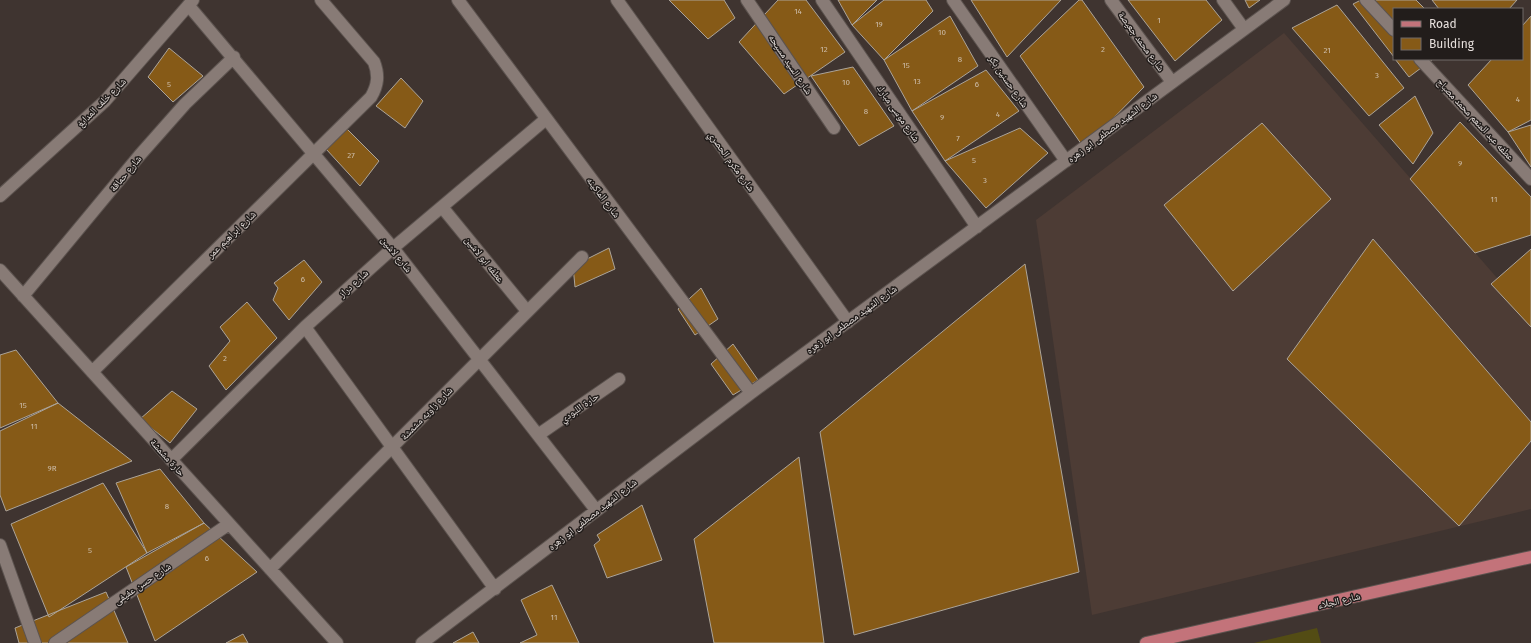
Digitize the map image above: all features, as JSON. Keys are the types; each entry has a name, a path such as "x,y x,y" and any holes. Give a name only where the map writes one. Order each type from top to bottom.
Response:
{"main road":[{"name":"شارع الجلاء","path":"1146,643 1531,557"}],"street":[{"name":"شارع ابراهيم عمر","path":"92,372 371,97 376,89 377,71 374,62 321,0"},
{"name":"شارع الماكينه","path":"458,0 751,393"},
{"name":"شارع مكرم الحصري","path":"617,0 848,322"},
{"name":"شارع السيد مسيحه","path":"747,0 834,128"},
{"name":"شارع موسى مبارك","path":"822,0 977,227"},
{"name":"شارع حسنين بكر","path":"953,0 1066,162"},
{"name":"شارع محمد جعيصة","path":"1111,0 1172,82"},
{"path":"1223,0 1244,29"},
{"name":"شارع الشهيد مصطفى ابو زهره","path":"422,643 751,393 1284,0"},
{"path":"1366,0 1393,29"},
{"name":"شارع لاشين","path":"191,3 313,154 393,248 596,510"},
{"name":"شارع خلف المدابغ","path":"0,196 105,101 191,3"},
{"name":"شارع حماقة","path":"23,296 184,104 234,57"},
{"name":"عطفه عبد المنعم محمد مصباح","path":"1421,60 1531,179"},
{"name":"شارع دراز","path":"171,460 305,328 393,248 546,119"},
{"name":"عطفه ابو لاشين","path":"442,207 527,311"},
{"name":"شارع زاويه مشمشة","path":"270,569 582,257"},
{"name":"حارة مشمشة","path":"0,270 337,643"},
{"path":"305,328 495,589"},
{"name":"حارة اللبودي","path":"538,435 619,379"},
{"name":"شارع حسن عفيفى","path":"55,643 229,524"},
{"path":"0,544 35,643"}],"shaded area":[{"path":"1284,33 1531,317 1531,509 1092,615 1036,220"},
{"path":"1317,628 1321,643 1254,643"}],"building":[{"path":"669,0 724,0 735,18 708,39"},
{"path":"778,0 806,0 845,52 784,94 739,42"},
{"path":"838,0 877,0 852,25"},
{"path":"884,0 926,0 933,11 884,60 852,25"},
{"path":"971,0 1061,0 1007,57"},
{"path":"1079,0 1082,0 1144,87 1084,148 1020,56"},
{"path":"1128,0 1206,0 1222,20 1175,61"},
{"path":"1245,0 1260,0 1249,8"},
{"path":"1361,0 1416,0 1424,8 1393,8 1393,56 1353,4"},
{"path":"1432,0 1517,0 1510,8 1438,8"},
{"path":"1337,5 1404,88 1369,116 1292,28"},
{"path":"950,16 978,66 912,111 884,60"},
{"path":"1531,16 1531,120 1508,132 1468,85 1491,60 1523,60 1523,25"},
{"path":"169,48 203,76 173,102 148,77"},
{"path":"1396,60 1432,60 1409,77"},
{"path":"853,67 894,126 859,146 811,76"},
{"path":"986,70 1019,111 945,161 912,111"},
{"path":"401,78 423,101 405,128 376,106"},
{"path":"1415,96 1433,133 1413,164 1379,125"},
{"path":"1460,122 1531,197 1531,235 1475,253 1410,179"},
{"path":"1262,123 1331,199 1233,291 1164,205"},
{"path":"1531,125 1531,167 1508,132"},
{"path":"346,128 379,161 360,186 326,149"},
{"path":"1020,128 1048,153 986,208 945,161"},
{"path":"1373,239 1531,422 1531,441 1459,526 1287,359"},
{"path":"609,248 615,269 575,287 573,266"},
{"path":"1531,249 1531,327 1491,284"},
{"path":"304,260 322,282 289,320 273,300 278,288 274,283"},
{"path":"1025,264 1079,572 854,635 820,432"},
{"path":"701,288 718,319 695,335 678,309"},
{"path":"247,302 277,338 226,390 209,366 230,341 220,327"},
{"path":"733,344 758,380 733,395 711,364"},
{"path":"16,350 58,403 0,428 0,355"},
{"path":"172,391 197,409 170,443 140,419"},
{"path":"58,403 132,461 6,511 0,495 0,431"},
{"path":"799,457 824,643 714,643 694,539"},
{"path":"160,469 204,523 147,553 116,483"},
{"path":"103,483 147,553 49,617 11,524"},
{"path":"642,505 662,560 607,578 594,545 600,540 597,535"},
{"path":"204,523 257,572 155,641 126,567"},
{"path":"552,585 579,643 520,643 537,635 521,600"},
{"path":"106,592 128,643 19,643 15,628"},
{"path":"473,632 479,643 453,643"},
{"path":"243,634 248,643 226,643"}]}
